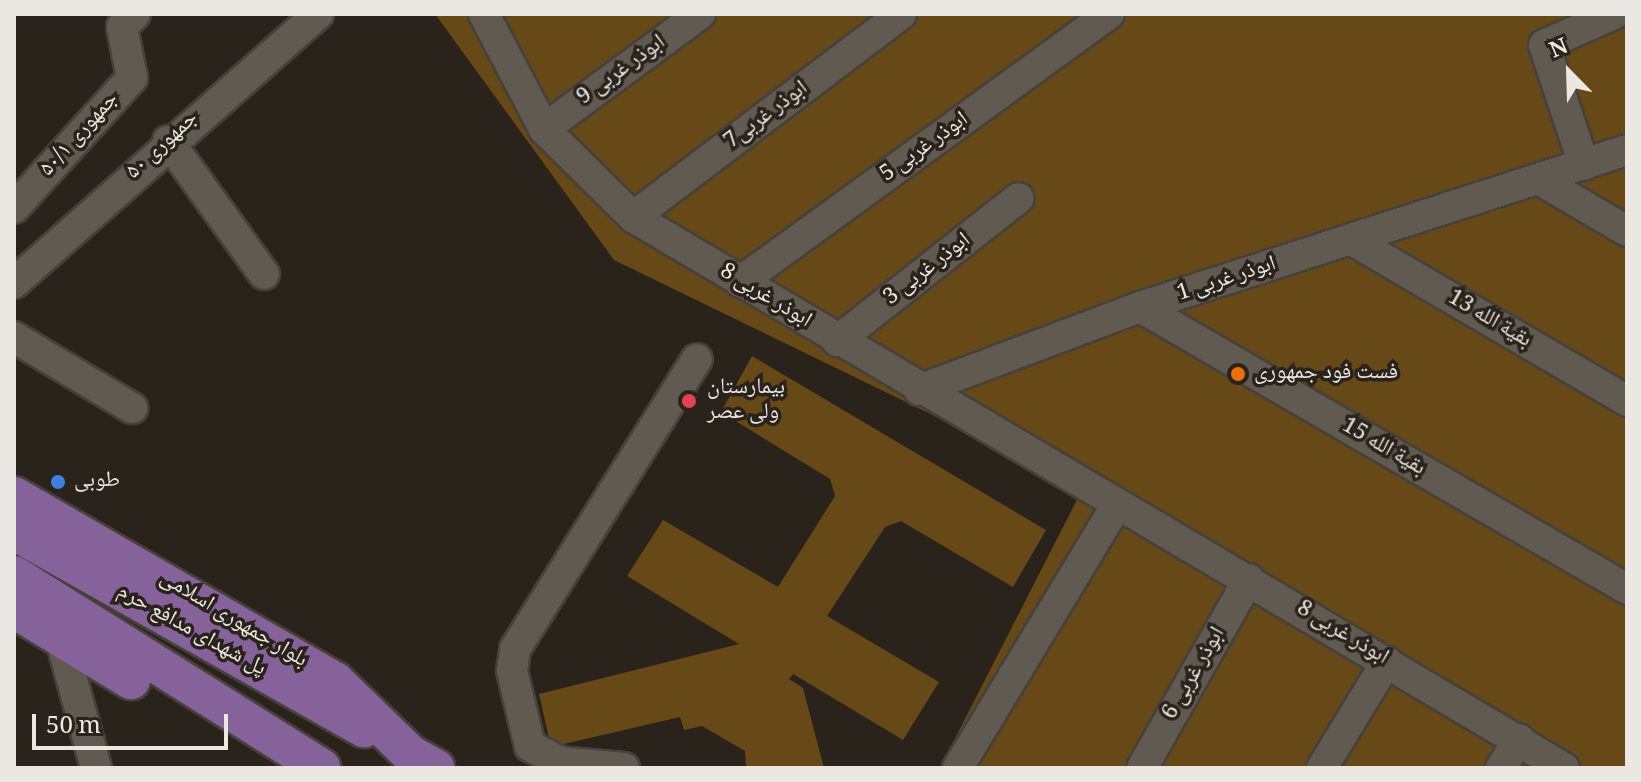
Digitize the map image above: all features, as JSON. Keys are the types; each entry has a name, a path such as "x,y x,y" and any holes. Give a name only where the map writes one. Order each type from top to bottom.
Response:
{"main road":[{"name":"بلوار جمهوری اسلامی","path":"14,496 335,681 423,761"},
{"name":"پل شهدای مدافع حرم","path":"14,531 423,761"},
{"name":"پل شهدای مدافع حرم","path":"14,575 273,752 322,768"},
{"path":"14,609 273,752"}],"street":[{"name":"جمهوری ۵۰","path":"14,283 168,141 318,14"},
{"name":"ابوذر غربی 8","path":"484,14 544,129 633,217 1115,508 1249,579 1564,768"},
{"name":"ابوذر غربی 9","path":"544,129 700,14"},
{"name":"ابوذر غربی7","path":"633,217 901,14"},
{"name":"ابوذر غربی 5","path":"740,282 1109,14"},
{"path":"1584,165 1544,45 1614,14"},
{"name":"جمهوری ۵۰/۱","path":"14,208 132,78 121,18"},
{"path":"168,141 264,274"},
{"name":"ابوذر غربی 1","path":"919,390 1140,307 1627,150"},
{"path":"1540,180 1627,231"},
{"name":"ابوذر غربی 3","path":"837,341 1019,198"},
{"name":"بقیة الله 13","path":"1352,240 1627,401"},
{"name":"بقیة الله 15","path":"1140,307 1627,589"},
{"path":"14,337 132,408"},
{"path":"624,768 561,762 530,746 512,671 515,649 697,359"},
{"path":"958,768 1115,508"},
{"name":"ابوذر غربی 6","path":"1142,768 1249,579"},
{"path":"60,636 96,768"},
{"path":"1322,768 1387,661"},
{"path":"1501,768 1519,739"}],"building":[{"name":"فست فود جمهوری","path":"435,14 1627,14 1627,768 940,768 1083,488 614,260"},
{"name":"بیمارستان ولی عصر","path":"752,356 1046,530 1013,587 901,521 885,527 827,616 939,682 903,740 793,674 789,679 803,688 824,768 746,768 745,751 702,726 684,730 680,717 551,747 539,694 739,644 627,576 663,520 778,587 835,496 830,479 721,412"}],"place":[{"name":"فست فود جمهوری","path":"1238,374"},
{"name":"بیمارستان ولی عصر","path":"689,401"},
{"name":"طوبی","path":"58,482"}]}
